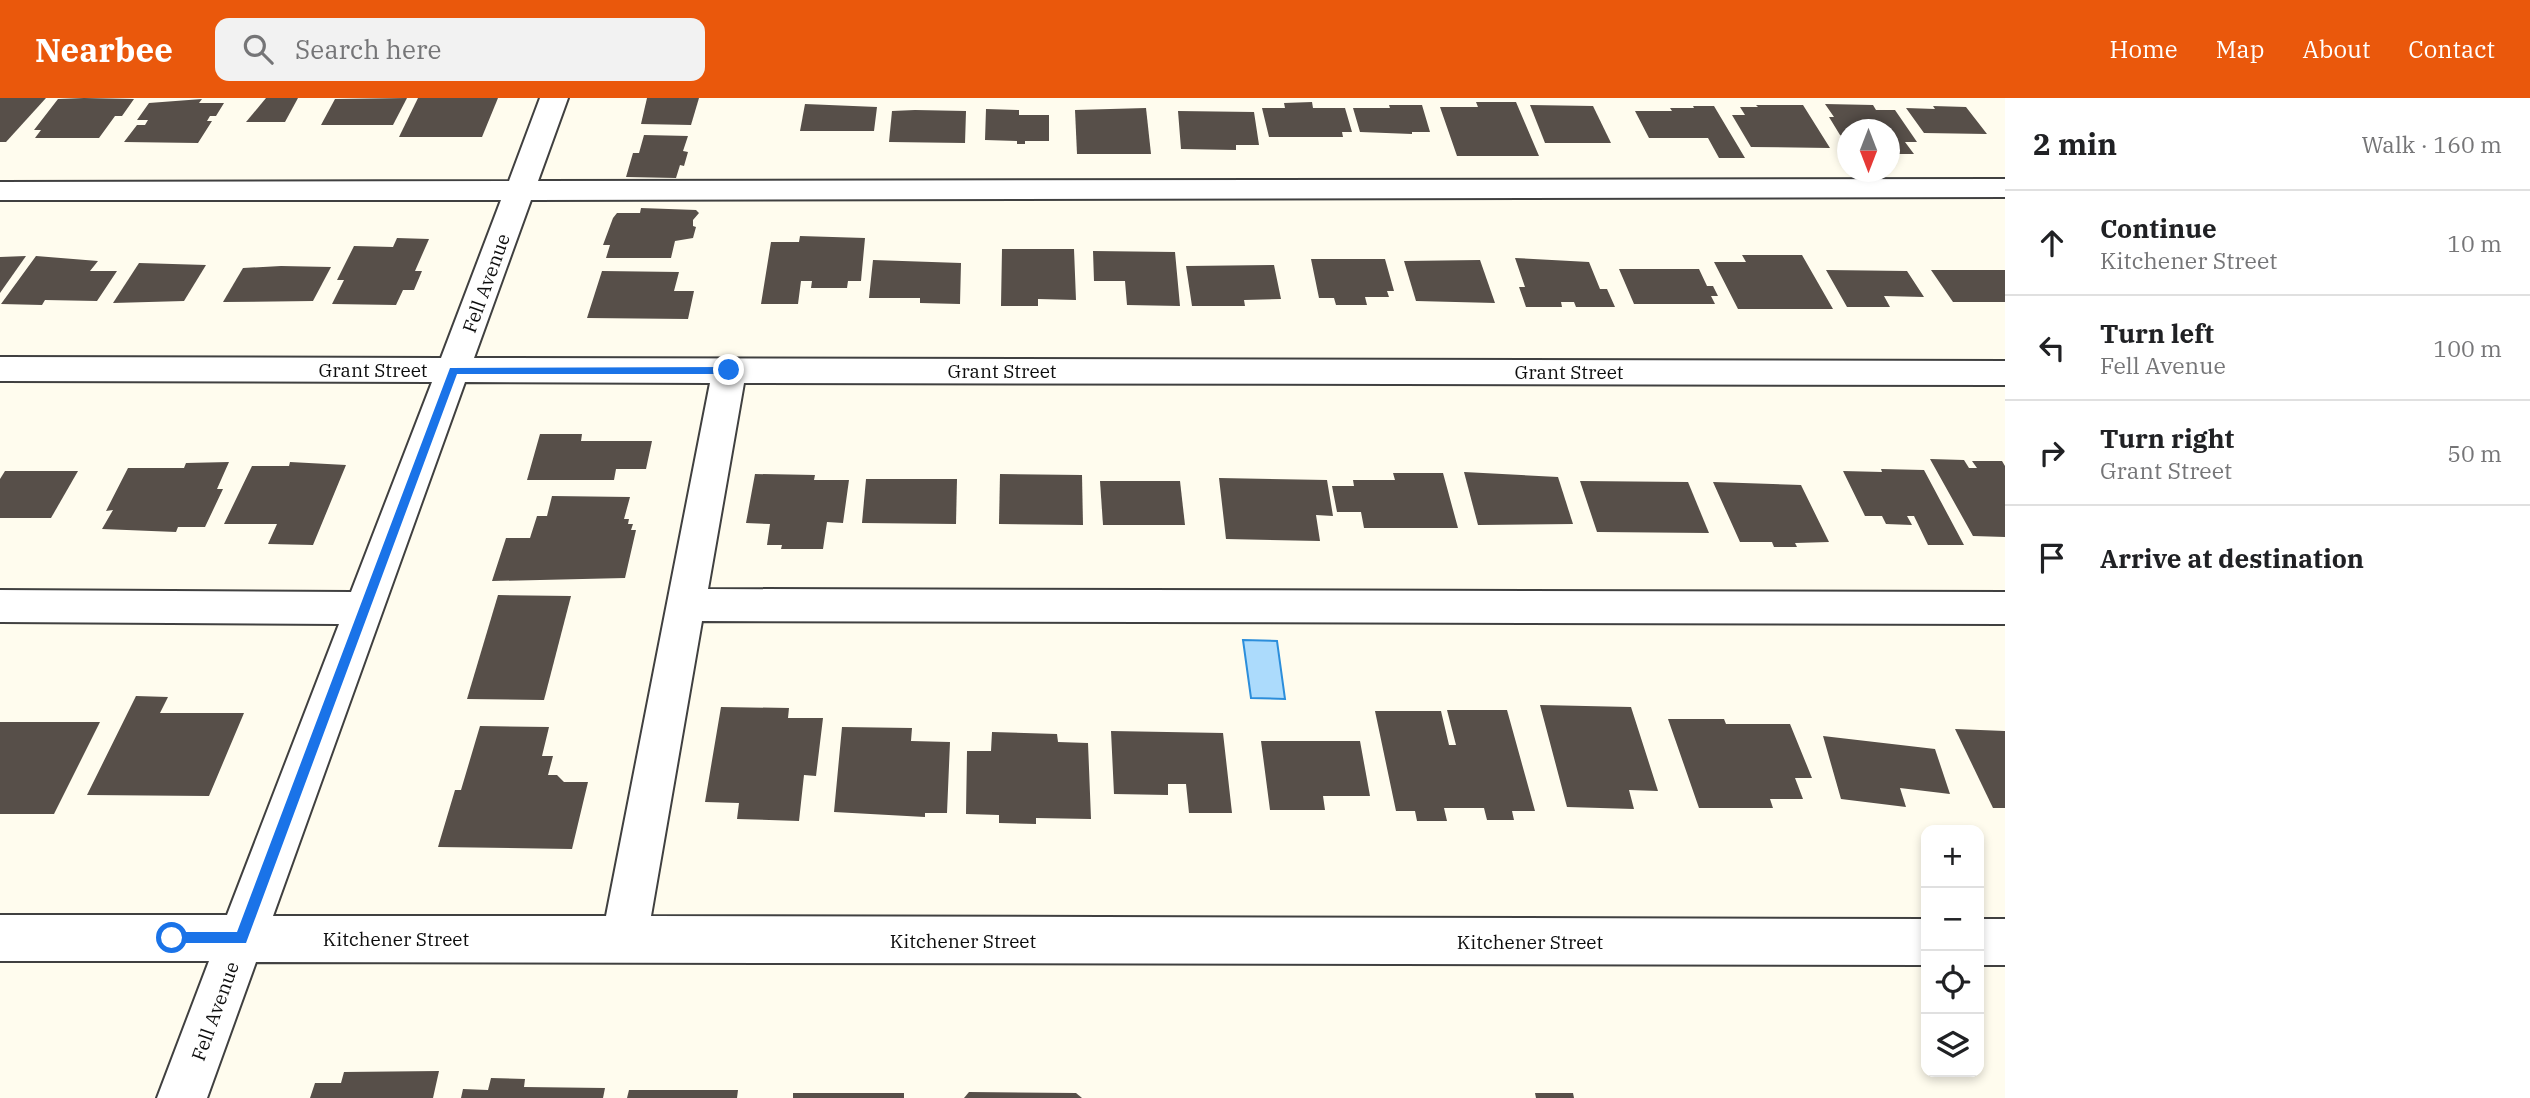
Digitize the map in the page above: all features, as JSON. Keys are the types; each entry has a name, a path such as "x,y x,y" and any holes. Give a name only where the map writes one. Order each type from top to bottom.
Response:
{"street":[{"name":"Fell Avenue","path":"182,1098 554,98"},
{"path":"0,191 2005,188"},
{"name":"Grant Street","path":"0,369 2005,373"},
{"path":"624,941 729,370"},
{"path":"686,605 2005,608"},
{"path":"0,606 365,608"},
{"name":"Kitchener Street","path":"0,938 1921,942"},
{"path":"1984,942 2005,942"}],"water":[{"path":"1243,640 1277,641 1285,699 1251,698"}],"building":[{"path":"0,98 46,98 6,142 0,142"},
{"path":"266,98 298,98 285,122 246,122"},
{"path":"407,98 393,125 321,125 335,99"},
{"path":"418,98 498,98 482,137 399,137"},
{"path":"647,98 699,98 691,125 641,124"},
{"path":"58,99 134,99 122,116 115,116 99,138 35,138 41,130 34,130"},
{"path":"202,99 199,103 224,103 216,116 210,116 207,121 212,121 198,143 124,142 137,125 145,125 148,120 137,120 149,103"},
{"path":"1312,102 1313,108 1345,108 1352,132 1342,132 1343,137 1269,137 1262,108 1285,108 1284,103"},
{"path":"1476,102 1516,102 1539,156 1457,156 1440,107 1478,107"},
{"path":"805,104 877,107 874,131 800,131"},
{"path":"1825,104 1873,105 1876,110 1895,110 1917,142 1905,142 1914,154 1900,154 1900,119 1837,119 1837,130 1829,117 1834,117"},
{"path":"1389,105 1422,105 1430,132 1360,132 1353,108 1390,108"},
{"path":"1530,105 1593,106 1611,143 1545,143"},
{"path":"1756,105 1803,105 1830,148 1751,147 1732,115 1745,115 1740,107 1758,107"},
{"path":"1693,106 1714,106 1745,158 1719,158 1708,138 1649,138 1635,111 1672,111 1670,108 1694,108"},
{"path":"1933,106 1966,107 1987,134 1924,133 1906,108 1935,109"},
{"path":"1146,108 1151,154 1077,154 1075,110"},
{"path":"986,109 1019,110 1019,115 1049,115 1049,141 1025,141 1025,144 1017,144 1017,141 985,140"},
{"path":"892,111 966,111 965,143 889,142"},
{"path":"1178,111 1254,112 1259,145 1236,145 1236,150 1181,149"},
{"path":"644,135 688,136 683,151 688,152 684,166 680,165 676,178 626,177 633,153 639,153"},
{"path":"641,208 696,210 699,213 693,220 693,226 696,227 693,238 675,241 671,258 606,258 610,245 603,245 613,218 617,213 640,213"},
{"path":"800,236 865,238 861,281 848,281 847,288 811,288 812,281 801,281 798,304 761,304 771,242 799,242"},
{"path":"397,238 429,239 415,271 422,271 414,290 403,290 396,305 332,304 344,280 337,280 354,246 393,247"},
{"path":"1002,249 1074,249 1076,300 1038,299 1038,306 1001,306"},
{"path":"1093,251 1175,252 1180,306 1127,305 1125,281 1094,281"},
{"path":"1742,255 1802,255 1833,309 1738,309 1714,262 1746,262"},
{"path":"26,256 0,293 0,257"},
{"path":"36,256 98,261 90,271 117,271 97,301 45,300 42,305 1,304"},
{"path":"1515,258 1589,262 1600,289 1607,289 1615,307 1576,307 1574,302 1561,302 1562,307 1526,307 1519,287 1525,287"},
{"path":"1311,259 1385,259 1394,291 1387,291 1389,297 1365,297 1367,305 1336,305 1334,298 1319,298"},
{"path":"873,260 961,263 960,304 920,303 920,298 869,298"},
{"path":"1480,260 1495,303 1416,301 1404,261"},
{"path":"139,263 206,265 184,301 113,303"},
{"path":"1274,265 1281,299 1244,300 1245,306 1192,306 1186,266"},
{"path":"331,267 313,301 223,302 243,268"},
{"path":"1619,269 1699,269 1707,286 1713,286 1718,296 1711,296 1715,304 1634,304"},
{"path":"1826,270 1907,271 1924,297 1884,296 1890,307 1847,307"},
{"path":"1931,270 2005,270 2005,302 1953,302"},
{"path":"602,271 679,272 674,291 694,291 688,319 587,318"},
{"path":"540,434 582,434 581,441 652,441 646,469 616,469 614,480 527,480"},
{"path":"1930,459 1964,460 1969,468 1977,468 1972,461 2002,461 2005,466 2005,537 1973,536"},
{"path":"229,462 217,489 223,489 205,527 178,527 176,532 102,529 113,510 106,511 128,468 184,468 186,463"},
{"path":"290,462 346,465 313,545 268,544 277,524 224,524 252,466 289,466"},
{"path":"1881,469 1924,470 1964,545 1928,545 1914,516 1907,516 1912,525 1886,524 1882,516 1865,516 1843,471 1882,472"},
{"path":"5,471 78,471 51,518 0,518 0,479"},
{"path":"1464,472 1558,477 1573,524 1478,525"},
{"path":"1393,473 1443,473 1458,528 1364,528 1361,512 1337,512 1332,486 1354,486 1353,480 1395,480"},
{"path":"755,474 815,475 814,480 849,480 843,523 827,522 823,549 781,549 782,545 767,545 770,524 746,523"},
{"path":"1000,474 1082,475 1083,525 999,524"},
{"path":"1219,478 1327,480 1333,516 1316,515 1320,541 1226,539"},
{"path":"866,479 957,479 956,524 862,523"},
{"path":"1100,481 1180,481 1185,525 1103,525"},
{"path":"1580,481 1688,482 1709,533 1597,532"},
{"path":"1713,482 1801,485 1829,542 1774,547 1772,542 1740,542"},
{"path":"552,496 630,497 624,519 629,519 628,524 633,524 631,530 636,530 625,578 492,581 506,538 530,538 537,516 547,516"},
{"path":"498,595 571,596 544,700 467,699"},
{"path":"136,696 168,697 160,713 244,713 209,796 87,795"},
{"path":"1540,705 1631,707 1658,791 1629,790 1634,809 1567,807"},
{"path":"721,707 789,708 788,718 823,718 816,776 804,775 799,821 737,819 739,803 705,802"},
{"path":"1447,710 1507,710 1535,811 1512,811 1514,820 1487,820 1484,808 1444,808 1447,821 1417,821 1415,811 1396,811 1375,711 1441,711 1449,745 1456,745"},
{"path":"1668,719 1724,719 1726,724 1790,724 1812,778 1795,778 1803,799 1770,799 1773,808 1699,808"},
{"path":"0,722 100,722 54,814 0,814"},
{"path":"480,726 549,727 542,756 553,756 548,775 557,775 564,782 588,782 572,849 438,847 455,790 461,790"},
{"path":"842,727 912,728 911,741 950,742 947,813 925,813 925,817 834,812"},
{"path":"1955,729 2005,731 2005,808 1993,808"},
{"path":"1111,731 1223,733 1232,813 1189,813 1186,784 1168,784 1168,795 1114,794"},
{"path":"992,732 1057,734 1058,742 1088,743 1091,819 1036,818 1036,824 999,823 999,815 966,814 967,751 991,751"},
{"path":"1823,736 1935,749 1950,794 1900,788 1906,807 1841,799"},
{"path":"1261,741 1360,741 1370,796 1323,796 1325,810 1270,810"},
{"path":"439,1071 433,1098 310,1098 315,1083 341,1083 344,1072"},
{"path":"491,1078 525,1079 524,1087 605,1088 603,1098 461,1098 463,1089 488,1090"},
{"path":"629,1090 738,1090 737,1098 627,1098"},
{"path":"969,1092 1076,1093 1082,1098 964,1098"},
{"path":"793,1093 904,1093 904,1098 793,1098"},
{"path":"1535,1093 1573,1093 1574,1098 1536,1098"}],"route":[{"path":"172,938 242,938 453,370 729,370"}]}
